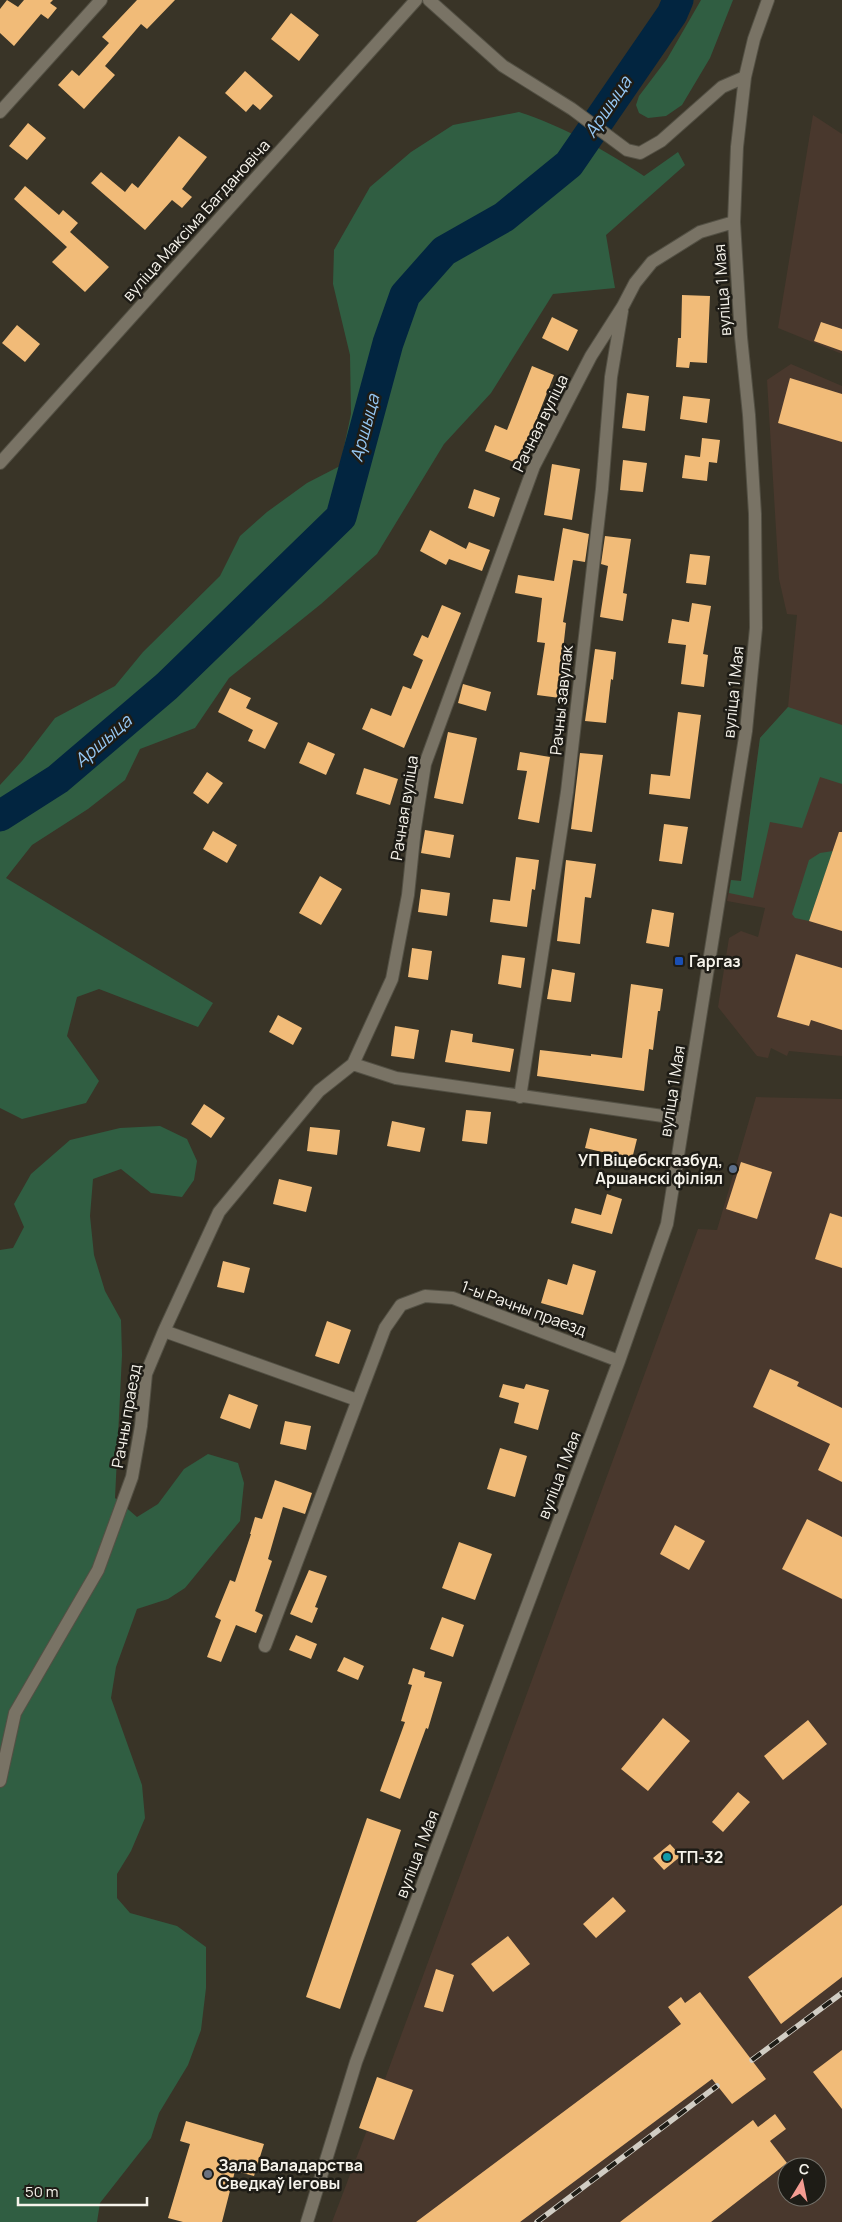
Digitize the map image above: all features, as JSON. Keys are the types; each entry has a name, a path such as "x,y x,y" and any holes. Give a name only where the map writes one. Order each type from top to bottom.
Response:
{"street":[{"path":"0,112 101,0"},
{"name":"вуліца Максіма Багдановіча","path":"0,463 416,0"},
{"path":"429,0 502,66 572,109 627,150 640,152 661,141 722,87 745,77"},
{"name":"вуліца 1 Мая","path":"307,2222 356,2062 620,1361 667,1224 746,731 756,628 755,514 734,222 737,147 745,77 754,39 768,0"},
{"name":"Рачная вуліца","path":"353,1064 392,979 408,895 415,828 425,764 534,466 592,356 635,283 652,262 700,232 734,222"},
{"name":"Рачны завулак","path":"520,1097 568,792 602,489 611,377 623,306"},
{"path":"353,1064 396,1078 684,1119"},
{"name":"Рачны праезд","path":"0,1781 15,1713 98,1570 132,1477 141,1426 146,1374 219,1212 319,1091 353,1064"},
{"name":"1-ы Рачны праезд","path":"266,1646 385,1328 401,1305 425,1296 453,1298 620,1361"},
{"path":"164,1331 357,1400"}],"shaded area":[{"path":"813,115 842,134 842,354 778,328"},
{"path":"791,364 842,386 842,1056 789,1051 787,1056 771,1048 768,1058 757,1056 718,1007 729,938 741,931 758,937 765,908 727,901 731,880 741,881 760,738 788,707 797,615 787,614 779,579 767,380"},
{"path":"756,1097 842,1099 842,2222 332,2222 367,2130 359,2128 377,2077 385,2079 698,1229 717,1230"}],"green space":[{"path":"701,0 733,0 710,58 682,105 666,116 648,118 639,113 636,105 639,96 667,59"},
{"path":"519,112 552,124 584,140 644,176 678,152 685,165 606,235 615,288 553,294 491,393 444,444 377,554 321,604 229,678 195,728 140,749 125,780 88,809 32,845 6,878 213,1003 198,1027 99,989 77,997 67,1036 99,1081 86,1103 22,1119 0,1108 0,785 22,761 55,718 115,686 143,652 220,576 240,536 267,512 307,483 340,466 351,414 350,355 333,284 334,250 370,187 411,152 453,125"},
{"path":"788,707 842,725 842,784 820,777 802,828 770,822 753,898 729,893 731,880 741,881 760,738"},
{"path":"833,851 809,921 795,918 792,914 809,860 820,853"},
{"path":"160,1126 187,1139 197,1161 194,1180 182,1197 151,1193 121,1169 93,1179 90,1216 94,1255 105,1291 121,1320 122,1355 115,1498 137,1517 158,1504 184,1469 208,1454 238,1463 244,1483 240,1521 185,1588 168,1599 137,1609 116,1667 111,1698 142,1785 145,1818 131,1851 117,1874 117,1898 130,1913 177,1926 206,1947 206,1988 201,2030 188,2065 159,2113 151,2138 100,2203 97,2222 0,2222 0,1250 13,1248 24,1227 14,1204 31,1174 70,1140 120,1128"}],"building":[{"path":"7,0 18,7 24,0 53,0 50,3 57,8 48,19 41,14 14,46 0,33 0,9"},
{"path":"137,0 175,0 147,29 141,24 105,66 115,75 84,109 58,85 72,70 79,76 109,43 102,37"},
{"path":"291,13 319,35 299,61 271,39"},
{"path":"245,71 273,96 260,110 253,104 246,112 225,93"},
{"path":"28,123 46,138 27,160 9,146"},
{"path":"179,136 207,157 182,189 192,197 182,208 172,200 145,230 91,183 101,172 125,192 132,183 138,188"},
{"path":"25,186 59,215 63,210 78,223 70,232 109,267 85,292 52,262 67,247 14,199"},
{"path":"682,295 710,296 707,363 690,362 689,368 676,367 678,338 681,338"},
{"path":"552,317 578,330 568,351 542,338"},
{"path":"821,322 842,329 842,351 814,341"},
{"path":"17,325 40,344 25,362 2,343"},
{"path":"532,366 554,375 519,464 485,451 495,425 507,430"},
{"path":"790,378 842,394 842,442 778,423"},
{"path":"627,393 649,396 645,431 622,428"},
{"path":"683,396 710,399 707,423 680,419"},
{"path":"702,438 720,440 717,463 709,462 707,481 682,478 685,455 700,457"},
{"path":"623,460 647,463 643,492 620,490"},
{"path":"552,464 580,469 572,520 544,515"},
{"path":"474,489 500,498 494,517 468,508"},
{"path":"563,528 589,534 585,562 573,560 563,622 566,623 561,668 564,669 560,698 537,695 545,643 537,642 542,598 515,593 518,575 554,581"},
{"path":"430,530 466,549 469,542 490,550 482,571 449,559 446,565 420,551"},
{"path":"605,536 631,539 623,593 627,594 623,621 600,617 608,566 601,564"},
{"path":"690,554 710,556 706,585 686,583"},
{"path":"692,603 711,606 703,654 708,655 704,687 681,684 686,645 668,643 672,619 689,622"},
{"path":"442,605 461,613 404,748 362,729 371,708 391,716 403,686 411,689 423,660 413,655 422,635 428,638"},
{"path":"595,649 616,652 606,723 585,721"},
{"path":"463,684 491,692 486,711 458,703"},
{"path":"230,688 251,698 246,708 278,723 265,749 248,741 253,730 218,712"},
{"path":"678,712 701,715 690,799 649,794 651,774 670,776"},
{"path":"448,732 477,738 463,804 434,798"},
{"path":"308,742 335,754 326,775 299,763"},
{"path":"520,752 550,757 539,823 518,819 527,771 517,770"},
{"path":"580,753 603,755 592,832 571,829"},
{"path":"364,768 398,779 390,805 356,794"},
{"path":"207,772 223,783 208,804 193,793"},
{"path":"664,824 688,827 682,864 659,861"},
{"path":"425,830 454,835 450,858 421,853"},
{"path":"213,831 237,845 227,863 203,849"},
{"path":"839,832 842,832 842,931 809,921"},
{"path":"516,857 539,860 535,890 532,889 527,927 490,922 493,899 510,901"},
{"path":"566,860 596,864 591,898 585,897 580,944 557,941"},
{"path":"320,876 342,889 321,925 299,913"},
{"path":"421,889 450,893 447,916 418,912"},
{"path":"652,909 674,913 669,947 646,943"},
{"path":"412,948 432,951 428,980 408,977"},
{"path":"796,954 842,968 842,1030 811,1020 809,1026 777,1017"},
{"path":"502,955 525,958 521,988 498,984"},
{"path":"552,969 575,973 571,1002 547,999"},
{"path":"631,984 663,989 653,1050 649,1049 644,1091 537,1076 540,1050 622,1058"},
{"path":"278,1015 302,1028 293,1045 269,1032"},
{"path":"395,1026 419,1030 414,1059 391,1056"},
{"path":"451,1030 473,1034 472,1042 514,1049 510,1072 445,1062"},
{"path":"204,1104 225,1118 211,1138 191,1124"},
{"path":"466,1110 491,1112 487,1144 462,1141"},
{"path":"392,1121 425,1128 420,1152 387,1146"},
{"path":"310,1127 340,1130 337,1155 307,1151"},
{"path":"590,1128 637,1139 632,1159 585,1148"},
{"path":"741,1162 772,1172 757,1219 726,1209"},
{"path":"279,1179 312,1187 306,1212 273,1204"},
{"path":"607,1194 622,1199 612,1234 571,1223 575,1208 601,1215"},
{"path":"830,1213 842,1217 842,1268 815,1259"},
{"path":"223,1261 250,1268 244,1293 217,1287"},
{"path":"573,1264 596,1271 583,1315 541,1303 548,1279 567,1285"},
{"path":"327,1321 351,1330 339,1364 315,1356"},
{"path":"770,1369 799,1382 797,1386 842,1408 842,1482 818,1470 830,1444 753,1407"},
{"path":"503,1384 524,1389 526,1384 549,1390 538,1430 514,1423 519,1403 499,1397"},
{"path":"229,1394 258,1405 250,1429 220,1418"},
{"path":"285,1421 311,1426 306,1450 280,1444"},
{"path":"500,1448 527,1456 515,1497 487,1489"},
{"path":"275,1480 312,1493 305,1514 283,1507 268,1559 272,1561 255,1611 263,1615 256,1633 236,1625 221,1662 207,1657 221,1620 215,1617 230,1580 235,1582 255,1517 262,1519"},
{"path":"807,1519 842,1537 842,1599 782,1569"},
{"path":"675,1525 705,1541 689,1570 660,1554"},
{"path":"459,1542 492,1554 475,1600 442,1588"},
{"path":"309,1570 327,1576 315,1607 318,1608 312,1623 290,1614"},
{"path":"442,1617 464,1625 453,1657 430,1649"},
{"path":"296,1635 317,1644 311,1659 289,1650"},
{"path":"344,1657 364,1666 358,1680 337,1671"},
{"path":"413,1668 425,1672 424,1677 442,1682 428,1729 426,1728 400,1799 380,1791 405,1722 401,1721 412,1685 408,1684"},
{"path":"663,1718 690,1741 648,1791 621,1769"},
{"path":"808,1720 827,1744 783,1780 764,1756"},
{"path":"738,1792 750,1802 723,1832 712,1822"},
{"path":"367,1818 401,1830 340,2009 306,1997"},
{"name":"ТП-32","path":"670,1844 681,1856 664,1870 653,1858"},
{"path":"613,1897 626,1911 596,1938 583,1924"},
{"path":"842,1905 842,1977 781,2024 748,1977"},
{"path":"508,1936 530,1964 493,1992 471,1964"},
{"path":"436,1969 454,1975 443,2012 424,2007"},
{"path":"700,1992 766,2079 732,2104 712,2079 520,2222 416,2222 681,2024 668,2007 681,1997 685,2003"},
{"path":"842,2050 842,2109 813,2072"},
{"path":"377,2077 413,2090 394,2140 359,2128"},
{"path":"775,2114 786,2129 770,2141 782,2157 777,2157 777,2171 711,2222 620,2222 753,2120 758,2127"},
{"name":"Зала Валадарства Сведкаў Іеговы","path":"186,2121 264,2144 254,2176 235,2171 222,2222 183,2222 168,2218 190,2144 180,2141"}],"waterway":[{"name":"Аршыца","path":"0,816 58,779 167,686 341,517 388,343 405,295 444,251 504,217 569,164 672,14 678,0"}],"railway":[{"path":"752,2060 842,1993"},
{"path":"537,2222 717,2086"}],"place":[{"name":"Гаргаз","path":"679,961"},
{"name":"УП Віцебскгазбуд, Аршанскі філіял","path":"733,1169"},
{"name":"ТП-32","path":"667,1857"},
{"name":"Зала Валадарства Сведкаў Іеговы","path":"208,2174"}]}
